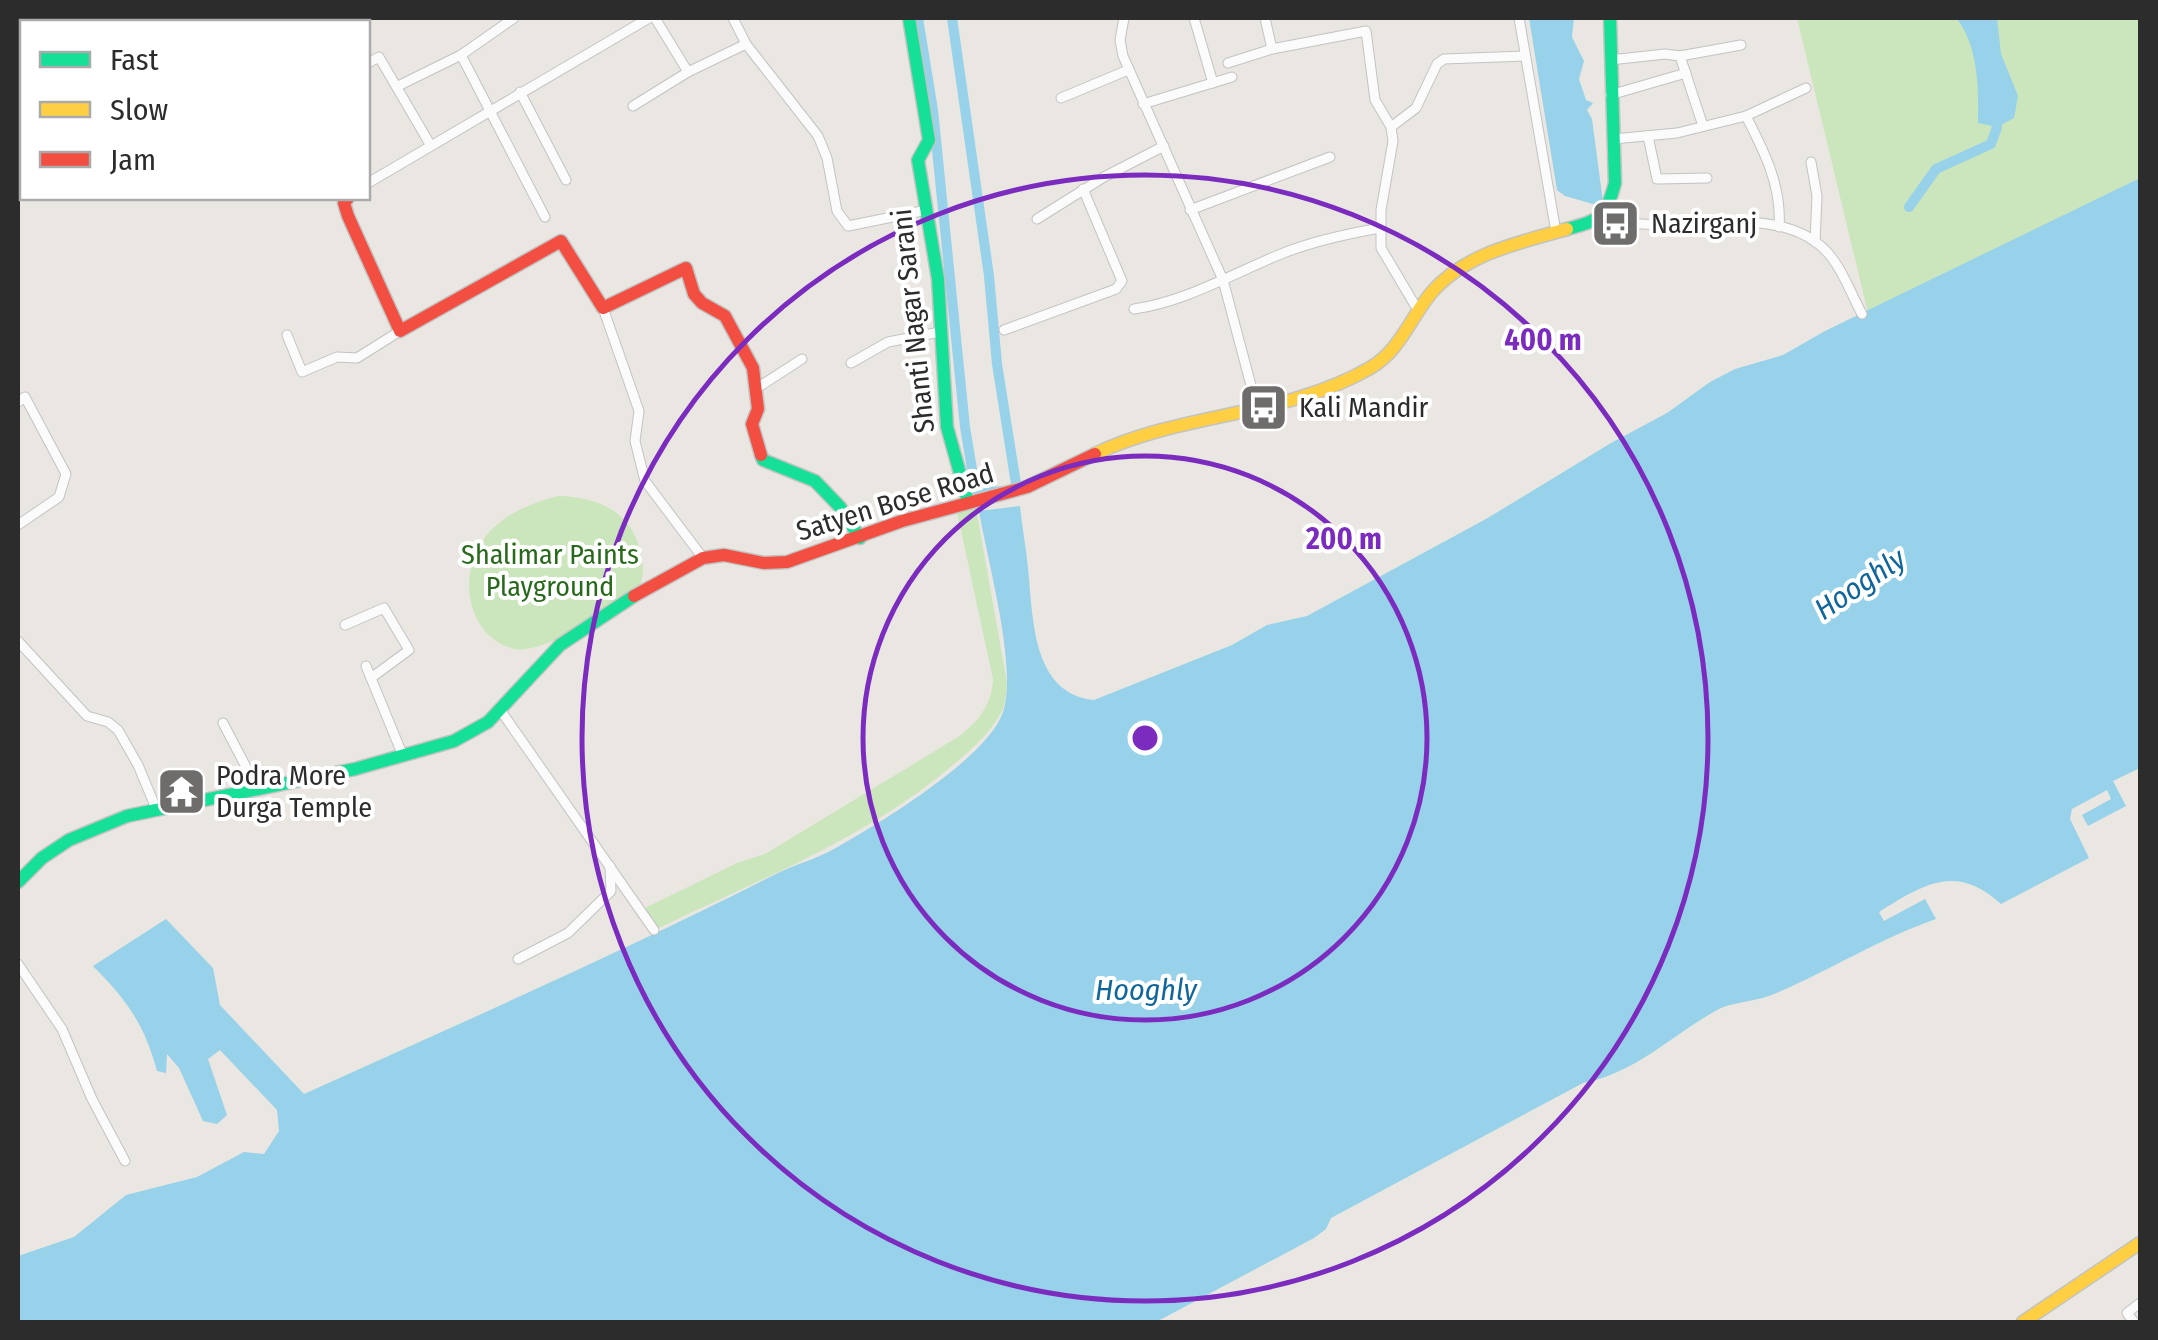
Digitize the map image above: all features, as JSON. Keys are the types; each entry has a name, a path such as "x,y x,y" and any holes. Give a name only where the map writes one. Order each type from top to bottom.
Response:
{"main road":[{"name":"Shanti Nagar Sarani","path":"909,18 929,140 918,160 938,279 947,427 972,501"},
{"path":"1601,216 1613,196 1610,18"},
{"path":"346,200 348,216 400,331 561,241 603,308 686,268 694,294 725,316 753,368 758,409 752,424 763,460 815,482 840,508 860,538"},
{"name":"Satyen Bose Road","path":"703,558 724,555 764,563 787,562 972,501 1027,487 1110,447 1165,429 1324,391 1372,366 1400,342 1432,292 1462,266 1498,249 1594,222 1601,216"},
{"path":"18,882 51,849 118,818 155,806 250,791 403,756 479,729 501,712 557,647 703,558"},
{"path":"2023,1322 2140,1243"}],"street":[{"path":"398,86 461,55 514,18"},
{"path":"370,183 652,18 688,72"},
{"path":"734,18 746,44 818,136 837,211 848,226 927,210"},
{"path":"1124,18 1120,40 1128,70 1223,280 1258,408"},
{"path":"1194,18 1213,83"},
{"path":"1265,18 1272,50"},
{"path":"1519,18 1556,232"},
{"path":"1228,64 1272,50 1366,31 1375,100 1391,127 1392,141 1380,228 1381,248 1420,312"},
{"path":"633,106 688,72 746,44"},
{"path":"1610,60 1673,53 1680,56 1741,45"},
{"path":"461,55 546,218"},
{"path":"1391,127 1416,108 1437,64 1444,59 1525,56"},
{"path":"1680,56 1704,126"},
{"path":"370,61 380,57 431,146"},
{"path":"1062,98 1128,70"},
{"path":"1610,94 1686,73"},
{"path":"1143,104 1232,77"},
{"path":"1613,139 1648,136 1746,116 1806,88"},
{"path":"520,92 566,180"},
{"path":"1746,116 1770,166 1779,200 1778,227"},
{"path":"1648,136 1657,179 1707,178"},
{"path":"1036,219 1164,146"},
{"path":"1190,210 1330,157"},
{"path":"1812,162 1815,242"},
{"path":"1004,330 1116,289 1122,282 1084,189"},
{"path":"1601,216 1624,225 1748,223 1778,227 1815,242 1833,259 1862,314"},
{"path":"1134,309 1223,280 1334,236 1380,228"},
{"path":"603,308 638,411 635,441 645,481 703,558"},
{"path":"286,335 302,372 337,358 357,358 400,331"},
{"path":"850,363 888,342 940,332"},
{"path":"757,388 802,359"},
{"path":"18,402 25,397 66,474 59,497 18,525"},
{"path":"346,625 384,608 409,650 371,678"},
{"path":"18,641 87,716 108,722 118,730 155,806"},
{"path":"366,666 403,756"},
{"path":"501,712 654,930"},
{"path":"223,722 245,766 250,791"},
{"path":"518,959 568,933 611,891 610,866"},
{"path":"18,964 62,1029 92,1099 125,1160"},
{"path":"2134,1322 2128,1312 2140,1303"}],"green space":[{"path":"1797,18 2140,18 2140,178 1868,313"},
{"name":"Shalimar Paints Playground","path":"558,496 598,503 620,516 640,550 641,582 632,596 582,628 543,645 514,649 498,642 476,617 469,584 471,567 486,536 501,521"},
{"path":"976,508 1007,683 1004,706 991,728 954,764 886,814 812,855 659,928 645,908 737,863 765,854 958,737 978,719 990,697 993,679 957,512"}],"water":[{"path":"1529,18 1574,18 1572,37 1584,61 1579,79 1586,100 1593,103 1587,110 1592,119 1603,202 1600,206 1557,190"},
{"path":"1956,18 1997,18 2001,54 2018,96 2014,118 1997,127 1978,123 1973,53"},
{"name":"Hooghly","path":"2140,178 2140,768 2113,781 2126,806 2088,826 2082,815 2111,799 2107,790 2072,809 2070,819 2089,858 2001,904 1985,891 1954,881 1911,893 1879,912 1884,921 1925,899 1936,919 1769,996 1717,1010 1637,1062 1583,1083 1331,1218 1326,1229 1314,1238 1156,1322 18,1322 18,1256 74,1237 126,1195 197,1177 244,1152 264,1154 279,1131 277,1110 220,1050 208,1059 227,1115 217,1124 203,1121 179,1068 167,1054 166,1073 157,1071 133,1014 93,966 166,919 213,968 220,1005 304,1094 827,853 902,807 954,769 993,730 1007,693 1000,613 979,511 1020,506 1039,649 1058,683 1073,695 1094,700 1232,645 1267,625 1307,616 1486,519 1667,413 1710,382 1735,369 1783,355"}],"waterway":[{"path":"918,18 933,110 965,427 976,493 1017,490 952,18"},
{"path":"1909,207 1936,169 1991,144 1997,127"}],"traffic: fast":[{"path":"909,18 929,140 918,160 938,279 947,427 968,502"},
{"path":"1567,229 1600,215 1615,183 1610,18"},
{"path":"761,455 763,460 815,481 840,507 860,538"},
{"path":"18,882 42,858 69,840 127,816 355,769 454,741 488,722 560,645 634,596"}],"traffic: slow":[{"path":"1095,454 1128,440 1269,406 1338,384 1389,353 1432,292 1461,268 1494,251 1567,229"},
{"path":"2023,1322 2140,1243"}],"traffic: jam":[{"path":"346,200 348,216 400,331 561,241 603,308 686,268 694,294 725,316 753,368 758,409 752,424 761,455"},
{"path":"634,596 703,558 724,555 764,563 787,562 902,521 1027,487 1095,454"}],"place":[{"name":"Nazirganj","path":"1616,223"},
{"name":"Kali Mandir","path":"1264,407"},
{"name":"Podra More Durga Temple","path":"181,791"}]}
